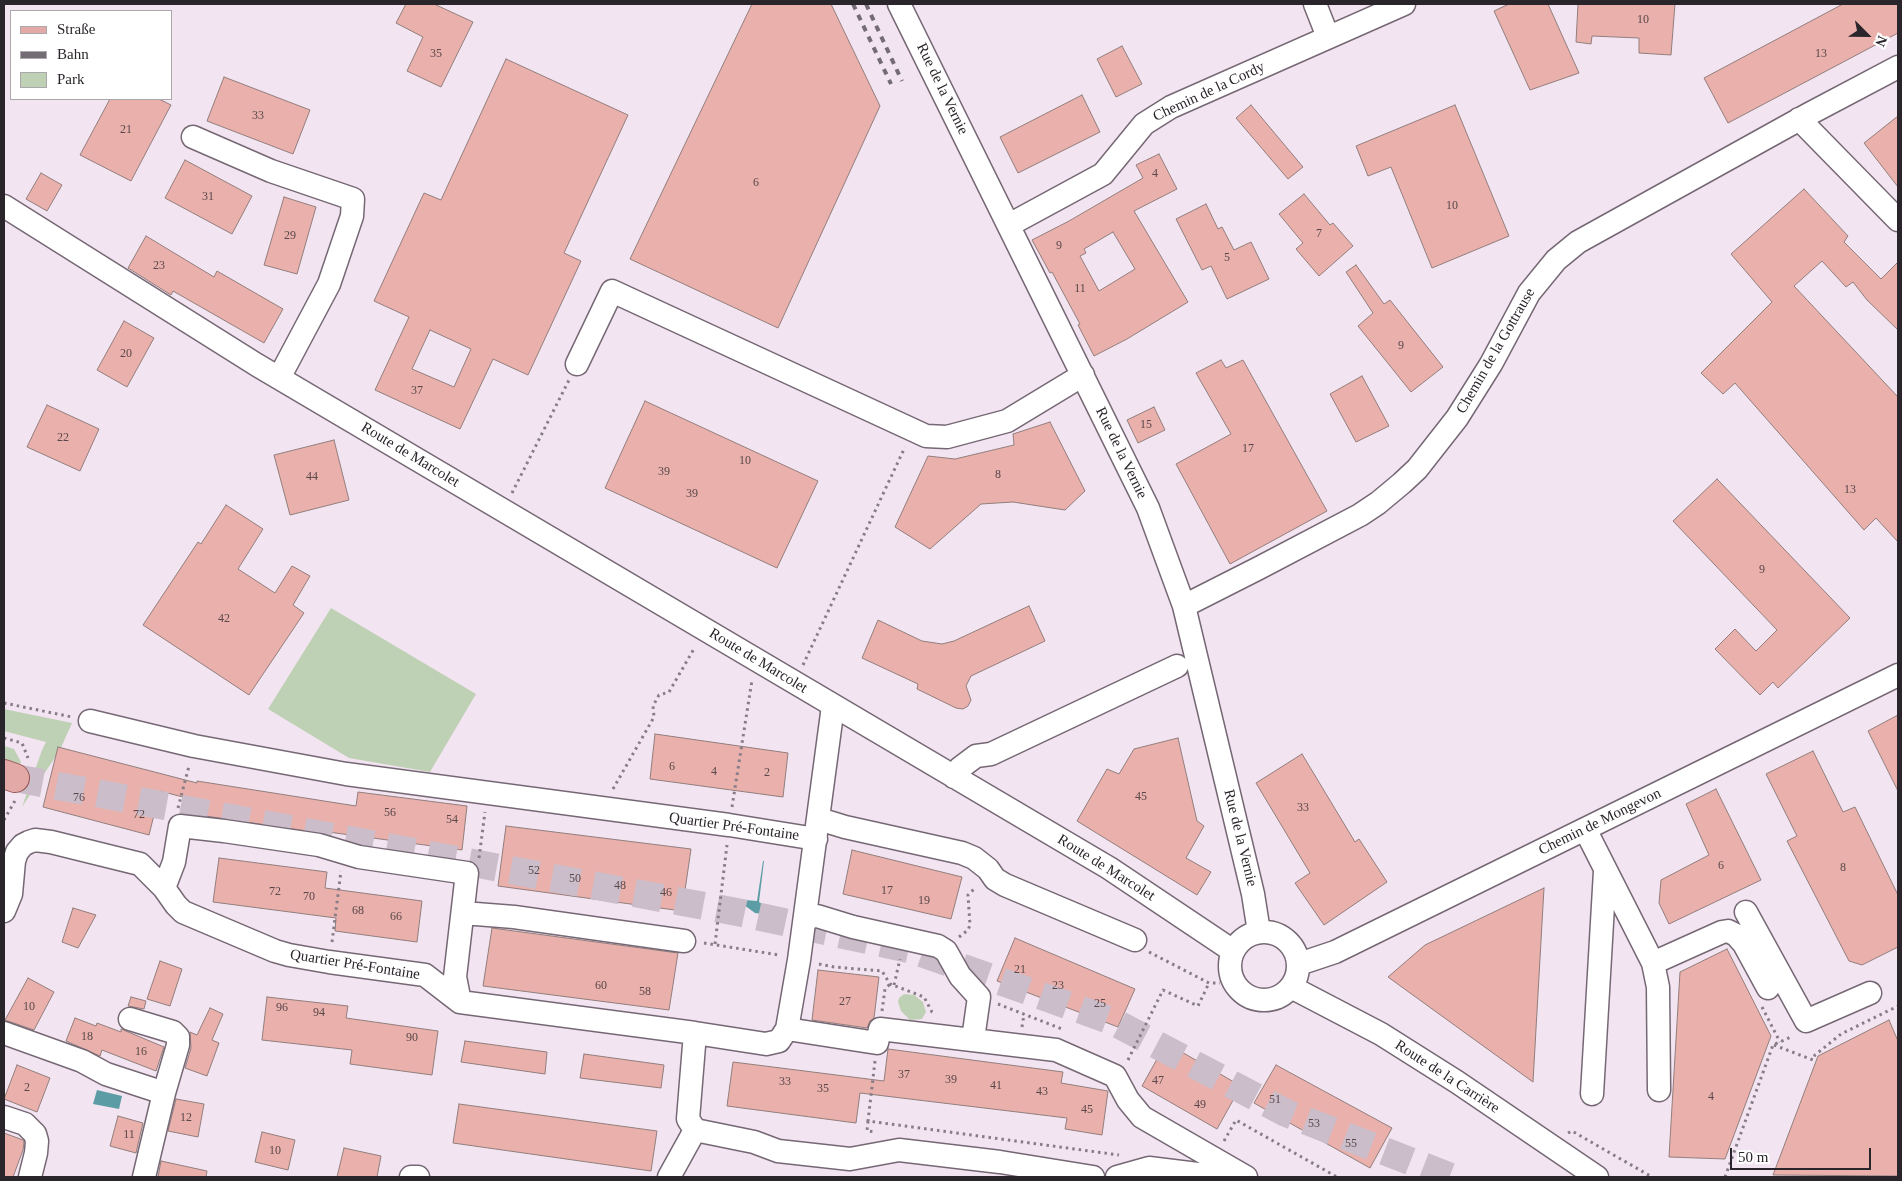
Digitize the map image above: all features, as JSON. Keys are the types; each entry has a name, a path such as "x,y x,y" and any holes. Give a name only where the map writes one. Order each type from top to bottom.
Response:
{"street":[{"name":"Rue de la Vernie","path":"900,4 1148,508 1184,606 1253,894 1259,932"},
{"path":"1315,4 1328,37"},
{"name":"Chemin de la Cordy","path":"1009,225 1103,174 1114,163 1136,132 1151,119 1172,107 1404,4"},
{"name":"Chemin de la Gottrause","path":"1184,606 1360,515 1378,503 1412,474 1457,418 1491,364 1529,293 1556,260 1578,242 1898,67"},
{"path":"1800,119 1898,220"},
{"path":"193,137 271,171 353,199 352,216 329,284 279,378"},
{"name":"Route de Marcolet","path":"4,206 279,378 1109,868 1234,951"},
{"path":"577,364 612,291 926,436 947,437 991,427 1007,421 1083,375"},
{"path":"954,777 960,768 976,756 991,754 1177,666"},
{"name":"Chemin de Mongevon","path":"1299,964 1335,952 1898,675"},
{"name":"Quartier Pré-Fontaine","path":"787,1029 805,918 833,706"},
{"name":"Quartier Pré-Fontaine","path":"90,721 194,746 346,774 729,825 817,829 962,853 974,858 995,879 1005,886 1135,940"},
{"path":"164,888 174,862 180,826 319,845 359,858 467,873 455,978 460,1002 766,1044 779,1041 787,1029 878,1036 973,1039 1056,1050 1115,1076 1128,1100 1142,1117 1217,1167 1246,1177"},
{"path":"1585,829 1654,963 1658,986 1659,1090"},
{"name":"Quartier Pré-Fontaine","path":"5,914 12,886 14,861 17,852 23,845 35,840 51,842 140,864 164,888 183,912 275,951 329,962 425,975 460,1002"},
{"path":"1592,1094 1606,870"},
{"path":"1746,912 1806,1021 1870,993"},
{"path":"463,913 514,917 684,940"},
{"path":"805,918 817,916 853,927 938,946 946,951 960,976 979,997 973,1039"},
{"path":"1654,963 1728,931 1736,935 1744,944 1768,988"},
{"path":"1259,932 1271,932 1281,936 1290,943 1296,953 1299,964 1296,980 1291,987 1283,995 1273,999 1262,1000 1246,995 1235,984 1231,973 1230,962 1240,942 1249,935 1259,932"},
{"name":"Route de la Carrière","path":"1291,987 1381,1034 1550,1144 1593,1176"},
{"path":"130,1019 173,1032 178,1037 178,1045 164,1093 144,1177"},
{"path":"4,1033 82,1061 106,1074 164,1093"},
{"path":"695,1033 688,1119 696,1130 754,1142 778,1151 850,1159 899,1150 1000,1162 1093,1177"},
{"path":"4,1117 25,1124 35,1134 37,1140 36,1153 30,1177"},
{"path":"669,1177 696,1130"},
{"path":"1121,1176 1149,1168 1217,1167"},
{"path":"411,1177 418,1177"}],"path":[{"path":"509,500 577,364"},
{"path":"799,672 913,430"},
{"path":"601,808 654,717 653,706 659,695 669,692 706,630"},
{"path":"714,944 729,825 755,658"},
{"path":"4,703 90,721"},
{"path":"178,805 186,778"},
{"path":"480,850 485,812 491,812"},
{"path":"329,962 343,852"},
{"path":"968,930 971,922 967,900 968,895 973,889"},
{"path":"867,1131 885,989 892,984 904,938"},
{"path":"684,940 788,956 834,967 882,971 892,984 924,996 932,1012 937,1015"},
{"path":"1135,940 1152,955 1210,983 1220,983"},
{"path":"1128,1060 1163,990 1198,1006 1210,983"},
{"path":"1773,1045 1813,1060 1815,1055 1841,1034 1898,1006"},
{"path":"1725,1177 1773,1045 1800,1033 1806,1021"},
{"path":"1217,1167 1236,1120 1337,1177"},
{"path":"868,1121 1124,1155 1121,1176"},
{"path":"1550,1144 1572,1131 1652,1177"}],"green space":[{"path":"331,608 476,694 430,772 349,758 268,709"},
{"path":"4,709 72,723 60,750 22,807 46,742 4,731"},
{"path":"4,746 14,749 21,762 17,768 4,764"},
{"path":"904,994 914,995 923,1002 926,1012 922,1019 910,1020 901,1011 898,1002 899,998"}],"water":[{"path":"763,861 759,902 771,910 770,915 755,913 744,905 745,900 757,901"},
{"path":"97,1090 122,1096 119,1109 93,1104"}],"building":[{"path":"406,4 434,4 473,22 441,87 407,71 423,37 396,23"},
{"path":"752,4 831,4 880,106 778,328 630,259"},
{"path":"1509,4 1548,4 1579,73 1530,90 1494,11"},
{"path":"1578,4 1675,4 1671,55 1639,53 1639,38 1592,36 1591,44 1576,42"},
{"path":"1843,4 1898,4 1898,33 1728,123 1704,78"},
{"path":"1122,46 1142,84 1116,97 1097,59"},
{"path":"506,59 628,115 564,253 581,261 528,375 493,359 460,429 375,390 409,317 374,301 424,193 441,200","holes":["430,330 471,349 454,387 412,369"]},
{"path":"224,77 310,110 293,154 207,121"},
{"path":"1082,95 1100,132 1018,173 1000,137"},
{"path":"109,100 161,100 171,105 131,181 80,155"},
{"path":"1251,105 1303,167 1288,179 1236,118"},
{"path":"1455,105 1509,236 1432,268 1391,167 1368,176 1356,146"},
{"path":"1898,116 1898,187 1864,143"},
{"path":"1159,154 1177,189 1134,211 1188,302 1127,339 1094,356 1078,325 1080,324 1032,240 1143,178 1136,165","holes":["1113,232 1135,269 1099,291 1080,256 1086,253 1084,249"]},
{"path":"185,160 252,196 232,234 165,198"},
{"path":"41,173 62,185 47,211 26,199"},
{"path":"1804,189 1848,236 1844,242 1881,279 1898,262 1898,330 1867,300 1853,282 1846,287 1822,261 1794,286 1898,397 1898,542 1876,518 1864,530 1735,383 1723,394 1701,373 1772,302 1731,254"},
{"path":"1304,194 1330,225 1333,223 1353,246 1319,276 1296,249 1303,243 1279,214"},
{"path":"284,197 316,207 297,274 264,265"},
{"path":"1206,204 1218,229 1222,227 1234,250 1251,242 1269,279 1227,299 1211,266 1202,270 1176,219"},
{"path":"146,236 214,277 217,271 283,309 264,343 173,291 171,295 128,268"},
{"path":"1356,265 1384,304 1390,300 1443,367 1411,392 1358,326 1373,313 1346,272"},
{"path":"124,321 154,338 127,387 97,370"},
{"path":"1221,360 1226,368 1243,360 1327,511 1230,564 1176,464 1231,434 1196,373"},
{"path":"1362,376 1389,426 1356,442 1330,394"},
{"path":"645,401 818,481 777,568 605,488"},
{"path":"47,405 99,429 80,471 27,447"},
{"path":"1154,407 1165,430 1138,443 1127,420"},
{"path":"1050,422 1085,491 1065,510 1013,502 981,504 930,549 895,527 928,456 955,459 1014,445 1013,434"},
{"path":"334,440 349,500 290,515 274,455"},
{"path":"1717,479 1850,618 1778,688 1773,682 1760,695 1715,649 1735,629 1756,651 1777,630 1673,521"},
{"path":"226,505 263,529 238,569 275,593 292,566 310,576 293,605 304,613 249,695 143,625 198,542 201,544"},
{"path":"1029,606 1045,641 971,676 966,686 971,700 968,706 963,709 956,708 917,689 918,684 862,658 878,620 922,641 942,644 954,641"},
{"path":"1898,715 1898,791 1868,731"},
{"path":"655,734 788,753 783,797 650,779"},
{"path":"1178,738 1197,821 1204,826 1186,858 1211,872 1197,895 1077,821 1107,769 1119,774 1134,749"},
{"path":"58,747 197,783 197,781 356,806 358,792 467,806 462,850 328,832 327,834 192,814 194,800 160,791 149,835 43,807"},
{"path":"1813,751 1843,812 1855,807 1898,895 1898,947 1862,965 1849,961 1787,841 1797,836 1766,774"},
{"path":"1302,754 1355,842 1359,839 1387,882 1324,925 1295,883 1310,873 1256,783"},
{"path":"1716,789 1761,880 1669,924 1659,903 1661,880 1709,855 1686,804"},
{"path":"506,826 691,849 682,911 498,886"},
{"path":"852,850 962,877 951,919 843,894"},
{"path":"219,858 327,872 325,888 422,901 417,942 335,931 336,918 213,902"},
{"path":"1544,888 1533,1082 1388,977 1425,945"},
{"path":"73,908 96,915 78,948 62,942"},
{"path":"492,928 678,953 669,1010 483,986"},
{"path":"1015,938 1135,989 1118,1027 997,981"},
{"path":"1727,949 1771,1036 1725,1159 1669,1157 1680,972"},
{"path":"160,961 182,969 170,1006 147,999"},
{"path":"818,970 879,977 874,1018 870,1021 867,1028 812,1020"},
{"path":"28,978 54,992 34,1030 5,1020"},
{"path":"131,997 146,1001 144,1009 128,1006"},
{"path":"267,997 348,1006 346,1018 438,1031 432,1075 350,1064 352,1050 262,1040"},
{"path":"210,1008 223,1014 212,1040 219,1043 207,1076 185,1068 191,1048 190,1032 197,1035"},
{"path":"75,1018 96,1026 97,1023 121,1032 121,1029 164,1047 156,1071 102,1050 100,1056 66,1041"},
{"path":"1889,1020 1898,1041 1898,1176 1773,1175 1818,1056"},
{"path":"465,1041 547,1052 545,1074 461,1062"},
{"path":"1166,1043 1241,1086 1217,1129 1142,1086"},
{"path":"888,1049 1063,1072 1061,1083 1108,1091 1102,1135 1065,1129 1067,1118 860,1093 856,1123 727,1106 733,1062 884,1081"},
{"path":"584,1054 664,1065 661,1088 580,1078"},
{"path":"17,1065 50,1078 37,1112 4,1099"},
{"path":"1276,1065 1392,1128 1370,1168 1254,1103"},
{"path":"176,1099 204,1104 198,1137 168,1131"},
{"path":"459,1104 657,1131 651,1171 453,1143"},
{"path":"118,1116 143,1123 136,1153 110,1146"},
{"path":"262,1132 295,1140 288,1170 255,1162"},
{"path":"4,1133 24,1142 13,1177 4,1177"},
{"path":"344,1148 381,1156 377,1177 337,1177"},
{"path":"161,1161 207,1171 206,1177 158,1177"}],"tunnel":[{"path":"15,778 742,913 913,950 1112,1021 1286,1113 1451,1177"}],"railway":[{"path":"853,4 891,84"},
{"path":"866,4 902,81"}]}
